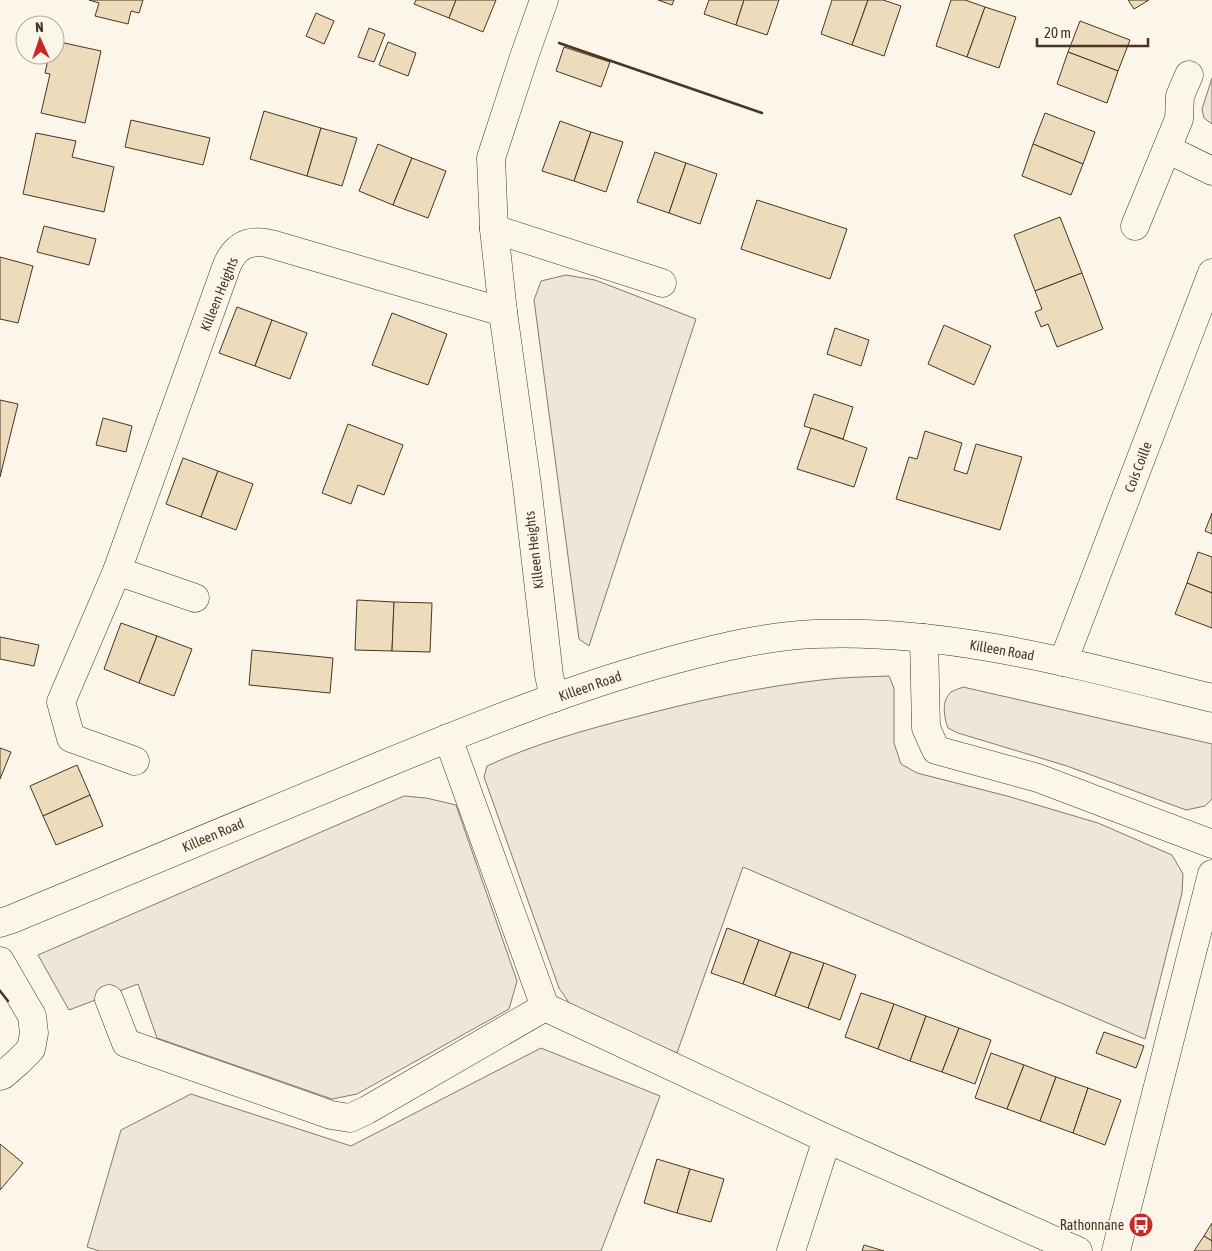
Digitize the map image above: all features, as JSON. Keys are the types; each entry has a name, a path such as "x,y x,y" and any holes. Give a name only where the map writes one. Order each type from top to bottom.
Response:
{"street":[{"name":"Killeen Heights","path":"544,0 492,158 494,229 503,312 527,485 549,675 554,698"},
{"path":"1135,226 1179,119 1180,96 1188,75"},
{"path":"1167,148 1212,171"},
{"path":"494,229 662,283"},
{"name":"Killeen Heights","path":"135,761 71,738 61,702 117,571 227,265 236,250 252,242 271,244 503,312"},
{"name":"Cois Coille","path":"1064,662 1212,273"},
{"path":"117,571 194,598"},
{"name":"Killeen Road","path":"0,923 31,912 448,738 554,698 636,670 703,652 769,638 813,634 871,634 924,638 981,646 1064,662 1212,698"},
{"path":"924,638 926,728 936,750 1038,778 1212,844"},
{"path":"448,738 546,1007 827,1139 1078,1251"},
{"path":"1116,1251 1212,874"},
{"path":"0,961 32,1016 34,1033 31,1049 0,1076"},
{"path":"109,999 126,1043 331,1115 350,1118 546,1007"},
{"path":"791,1251 827,1139"}],"shaded area":[{"path":"1212,78 1212,124 1204,118 1202,109"},
{"path":"566,275 595,280 696,319 589,646 579,639 534,300 541,281"},
{"path":"889,676 894,688 894,743 901,764 917,773 1007,796 1098,823 1172,855 1183,874 1182,893 1145,1039 743,867 677,1053 574,1010 559,988 484,777 487,766 541,744 579,732 704,700 797,683 838,678"},
{"path":"963,687 1212,744 1212,799 1205,806 1186,810 1067,766 958,733 948,728 945,704 951,692"},
{"path":"404,796 426,798 456,805 517,981 509,1009 357,1094 332,1099 157,1038 138,984 69,1010 38,955"},
{"path":"541,1048 660,1096 601,1251 99,1251 87,1247 121,1130 191,1094 351,1146"}],"building":[{"path":"89,0 143,0 139,13 131,11 128,24 95,16 99,3"},
{"path":"416,0 456,0 449,18 414,4"},
{"path":"456,0 496,0 483,32 449,18"},
{"path":"658,0 674,0 672,5"},
{"path":"709,0 744,0 736,25 704,14"},
{"path":"744,0 779,0 767,35 736,25"},
{"path":"832,0 868,0 852,45 821,34"},
{"path":"868,0 883,0 901,6 884,56 852,45"},
{"path":"951,0 965,0 985,7 967,57 936,46"},
{"path":"1128,0 1149,0 1134,9"},
{"path":"985,7 1016,17 999,68 967,57"},
{"path":"316,13 334,21 324,44 306,36"},
{"path":"1080,21 1130,40 1118,71 1068,52"},
{"path":"369,28 385,34 374,62 358,57"},
{"path":"388,42 416,53 408,76 379,65"},
{"path":"65,43 101,51 85,123 41,113 50,74 45,73 47,65 65,65"},
{"path":"564,47 610,62 601,87 556,71"},
{"path":"1068,52 1118,71 1107,103 1057,84"},
{"path":"264,111 321,128 307,176 250,159"},
{"path":"1045,113 1095,132 1083,164 1033,144"},
{"path":"131,120 210,138 203,165 125,147"},
{"path":"560,121 591,132 574,181 542,171"},
{"path":"321,128 357,138 342,186 307,176"},
{"path":"591,132 623,142 606,192 574,181"},
{"path":"36,133 76,141 72,157 114,167 104,212 23,194"},
{"path":"378,144 412,158 393,205 359,191"},
{"path":"1033,144 1083,164 1071,195 1022,176"},
{"path":"655,152 686,163 669,213 637,202"},
{"path":"412,158 446,171 428,218 393,205"},
{"path":"686,163 717,174 700,224 669,213"},
{"path":"757,200 847,229 830,279 741,249"},
{"path":"1060,217 1082,273 1035,291 1014,235"},
{"path":"44,226 96,239 89,265 37,252"},
{"path":"0,257 33,266 18,323 0,319"},
{"path":"1082,273 1103,329 1057,347 1048,324 1041,327 1035,312 1042,309 1035,291"},
{"path":"237,307 272,320 255,366 219,353"},
{"path":"392,313 447,334 428,385 372,365"},
{"path":"272,320 307,333 290,379 255,366"},
{"path":"944,325 991,346 974,385 928,364"},
{"path":"835,328 869,340 861,366 827,354"},
{"path":"814,394 853,407 843,439 804,426"},
{"path":"0,400 18,404 0,477"},
{"path":"103,418 132,426 126,452 96,445"},
{"path":"348,424 403,445 384,495 358,485 351,504 322,493"},
{"path":"811,428 867,448 854,487 797,469"},
{"path":"925,431 962,443 954,470 967,474 976,444 1022,457 1000,530 896,499 909,457 917,459"},
{"path":"183,458 218,471 201,517 166,504"},
{"path":"218,471 253,484 236,530 201,517"},
{"path":"1212,513 1212,534 1205,531"},
{"path":"1198,552 1212,557 1212,593 1187,583"},
{"path":"1187,583 1212,593 1212,628 1175,614"},
{"path":"357,600 394,602 392,651 355,650"},
{"path":"394,602 432,603 430,652 392,651"},
{"path":"121,623 157,636 139,683 104,669"},
{"path":"157,636 192,649 174,696 139,683"},
{"path":"0,637 39,645 34,666 0,659"},
{"path":"252,650 333,658 330,693 249,685"},
{"path":"0,748 11,752 0,779"},
{"path":"77,765 90,795 43,816 30,786"},
{"path":"90,795 103,826 56,845 43,816"},
{"path":"727,928 759,940 743,984 711,973"},
{"path":"759,940 791,952 775,996 743,984"},
{"path":"791,952 824,963 808,1008 775,996"},
{"path":"824,963 856,975 840,1020 808,1008"},
{"path":"861,993 894,1004 878,1049 845,1037"},
{"path":"894,1004 926,1016 910,1061 878,1049"},
{"path":"926,1016 959,1028 942,1072 910,1061"},
{"path":"959,1028 991,1040 975,1084 942,1072"},
{"path":"1104,1032 1144,1046 1136,1068 1096,1053"},
{"path":"991,1053 1024,1065 1007,1109 975,1098"},
{"path":"1024,1065 1056,1077 1040,1121 1007,1109"},
{"path":"1056,1077 1088,1088 1073,1133 1040,1121"},
{"path":"1088,1088 1121,1100 1105,1145 1073,1133"},
{"path":"0,1144 23,1163 0,1190"},
{"path":"657,1159 690,1169 677,1213 644,1203"},
{"path":"690,1169 724,1179 711,1222 677,1213"},
{"path":"1212,1223 1212,1241 1204,1236"},
{"path":"1204,1236 1212,1241 1212,1251 1194,1251"},
{"path":"864,1245 884,1251 862,1251"}],"wall":[{"path":"559,43 762,113"},
{"path":"0,991 8,1001"}],"place":[{"name":"Rathonnane","path":"1141,1225"}]}
